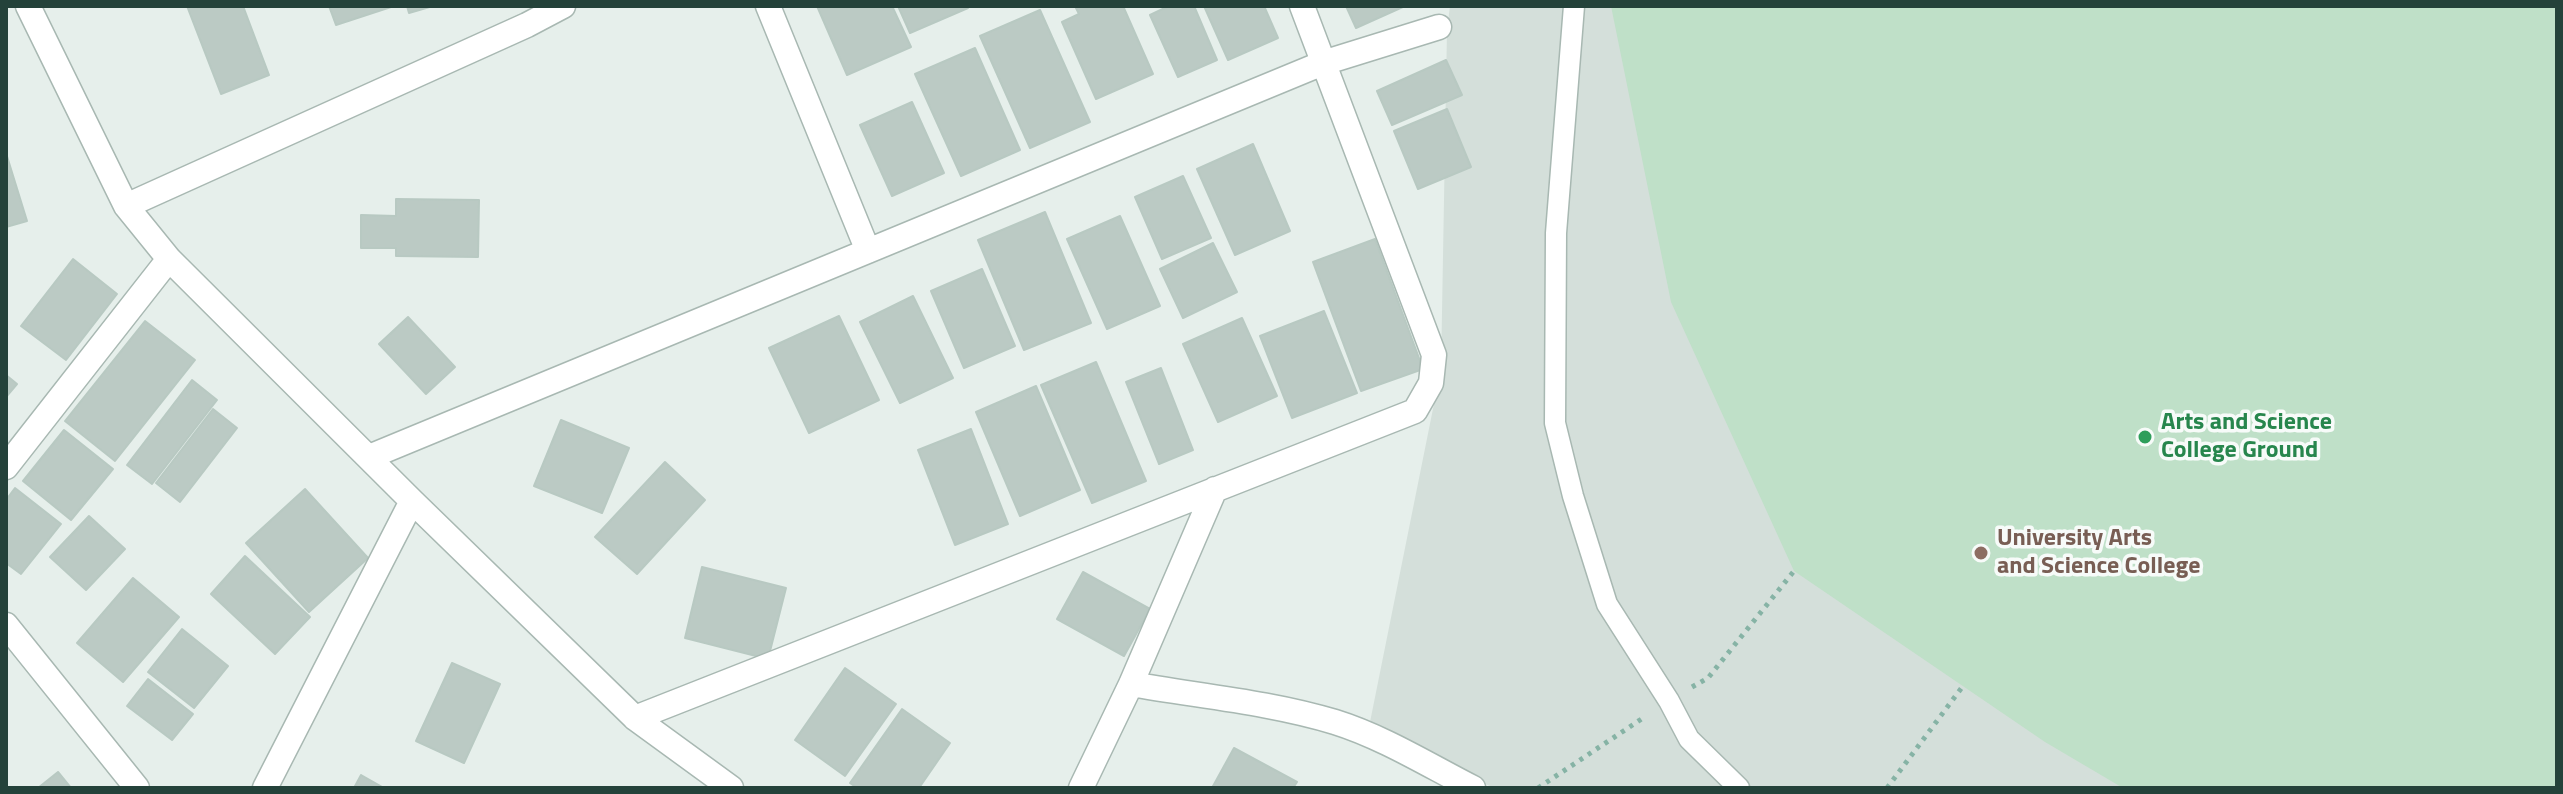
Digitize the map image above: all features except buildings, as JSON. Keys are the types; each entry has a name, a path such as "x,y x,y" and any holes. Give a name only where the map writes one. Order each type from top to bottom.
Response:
{"street":[{"path":"28,6 126,206 169,259 635,718 705,780 731,788"},
{"path":"126,206 563,6"},
{"path":"768,6 868,251"},
{"path":"635,718 1415,411 1431,383 1434,355 1302,6"},
{"path":"369,457 1323,63 1439,27"},
{"path":"6,467 169,259"},
{"path":"1081,788 1131,684 1215,489"},
{"path":"265,788 412,501"},
{"path":"9,635 137,788"},
{"path":"1131,684 1278,709 1336,723 1386,743 1473,788"}],"lane":[{"path":"1574,6 1556,233 1555,423 1573,496 1607,604 1669,701 1689,739 1739,788"}],"path":[{"path":"1887,788 1963,686"}],"shaded area":[{"name":"Arts and Science College Ground","path":"1450,6 2557,6 2557,788 1495,788 1367,737 1441,369 1447,30"}],"green space":[{"name":"Arts and Science College Ground","path":"1611,6 2557,6 2557,788 2123,788 2045,742 1794,571 1671,302"}],"place":[{"name":"Arts and Science College Ground","path":"2145,437"},
{"name":"University Arts and Science College","path":"1981,553"}]}
